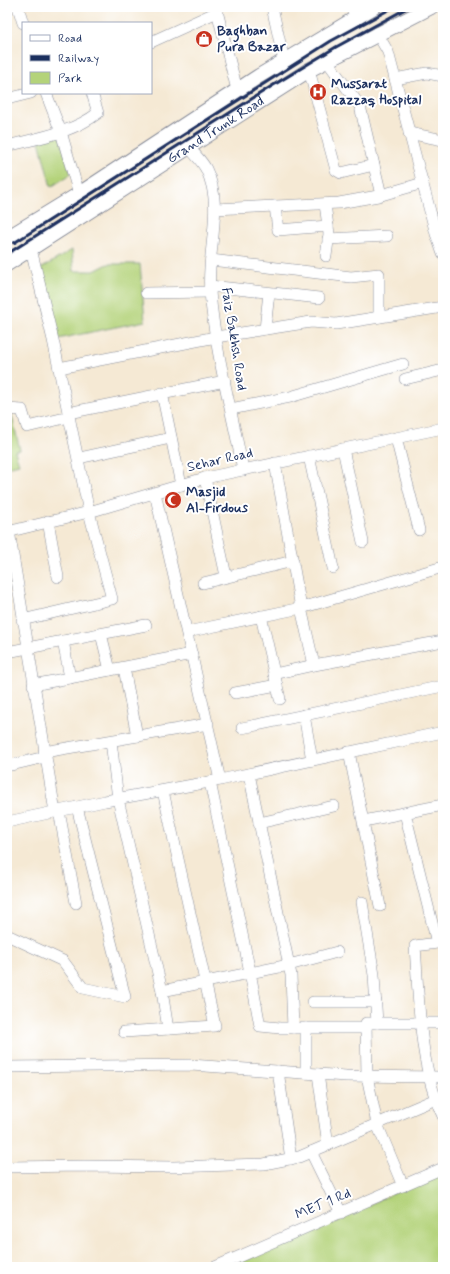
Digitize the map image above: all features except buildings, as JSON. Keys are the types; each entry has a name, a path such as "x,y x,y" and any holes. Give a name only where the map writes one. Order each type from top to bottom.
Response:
{"main road":[{"name":"Grand Trunk Road","path":"7,238 79,194 237,90 284,61 354,12 374,7"},
{"name":"Grand Trunk Road","path":"7,264 309,70 377,33 431,7"}],"street":[{"path":"18,7 23,22"},
{"path":"272,7 284,61"},
{"path":"152,42 217,10 237,90"},
{"path":"377,33 388,52 409,133 424,183 436,234 443,253"},
{"path":"327,60 360,106 381,195"},
{"path":"309,70 336,170 341,173 374,165"},
{"path":"395,79 427,72 443,76"},
{"path":"7,99 27,94"},
{"path":"46,94 61,132 79,194"},
{"path":"7,146 61,132 86,122 98,113 92,94"},
{"path":"409,133 443,140"},
{"name":"Faiz Bakhsh Road","path":"189,147 206,169 213,190 214,209 210,289 216,336 243,470"},
{"path":"214,209 339,203 381,195 424,183"},
{"path":"325,204 328,226 326,256"},
{"path":"276,206 278,230 328,226"},
{"path":"328,239 387,236"},
{"path":"22,620 112,599 89,512 79,458 31,249"},
{"path":"211,260 351,276 379,274 379,317"},
{"path":"146,293 210,289 320,298"},
{"path":"265,329 270,293"},
{"path":"59,368 216,336 311,322 336,324 443,307"},
{"path":"231,409 290,397 404,364"},
{"path":"405,379 443,370"},
{"path":"7,409 22,410 27,427 69,415 162,393 225,381"},
{"path":"162,393 181,485"},
{"name":"Sehar Road","path":"8,532 89,512 205,478 443,428"},
{"path":"79,458 172,438"},
{"path":"396,438 419,530"},
{"path":"343,449 364,542"},
{"path":"309,456 333,568"},
{"path":"275,463 301,608 314,665"},
{"path":"205,478 226,576"},
{"path":"155,493 208,724 215,781 260,1026 293,1028 366,1028"},
{"path":"48,521 58,577"},
{"path":"8,532 45,755 76,903"},
{"path":"203,583 293,560"},
{"path":"187,632 301,608 443,567"},
{"path":"261,616 280,699"},
{"path":"7,652 146,625"},
{"path":"101,634 110,670"},
{"path":"63,641 70,678"},
{"path":"274,674 443,641"},
{"path":"33,685 192,654"},
{"path":"124,668 137,736"},
{"path":"235,693 277,685"},
{"path":"242,728 443,686"},
{"path":"304,715 312,760"},
{"path":"7,766 45,755 111,740 208,724"},
{"path":"7,822 249,774 443,732"},
{"path":"111,740 118,799 162,991 168,1029"},
{"path":"349,752 380,906"},
{"path":"249,774 288,965 293,1028"},
{"path":"124,1032 215,1026 163,791"},
{"path":"364,821 443,805"},
{"path":"259,823 334,806"},
{"path":"7,935 63,961 83,988 125,997 77,807"},
{"path":"405,813 437,943 415,946 421,1023 429,1077 439,1098 443,1116"},
{"path":"362,902 374,974 377,1023"},
{"path":"162,991 288,965 337,952"},
{"path":"313,1002 376,1002"},
{"path":"403,1186 377,1124 367,1076 366,1022 443,1023"},
{"path":"306,1028 306,1073"},
{"path":"7,1066 191,1065 318,1074 443,1077"},
{"path":"278,1071 291,1159"},
{"path":"318,1074 328,1145"},
{"path":"7,1167 182,1167 264,1164 291,1159 311,1152 439,1098"},
{"path":"311,1152 341,1213"},
{"name":"MET 1 Rd","path":"215,1267 443,1168"}],"green space":[{"path":"59,134 71,174 51,187 39,141"},
{"path":"72,250 74,271 94,271 108,264 140,264 145,321 53,340 37,271"},
{"path":"10,408 20,450 15,451 19,464 7,467 7,409"},
{"path":"443,1171 443,1267 230,1267"}],"railway":[{"path":"14,243 331,41 394,7"},
{"path":"7,254 272,86 336,47 409,7"}],"place":[{"name":"Baghban Pura Bazar","path":"204,39"},
{"name":"Mussarat Razzaq Hospital","path":"318,92"},
{"name":"Masjid Al-Firdous","path":"173,500"}]}
